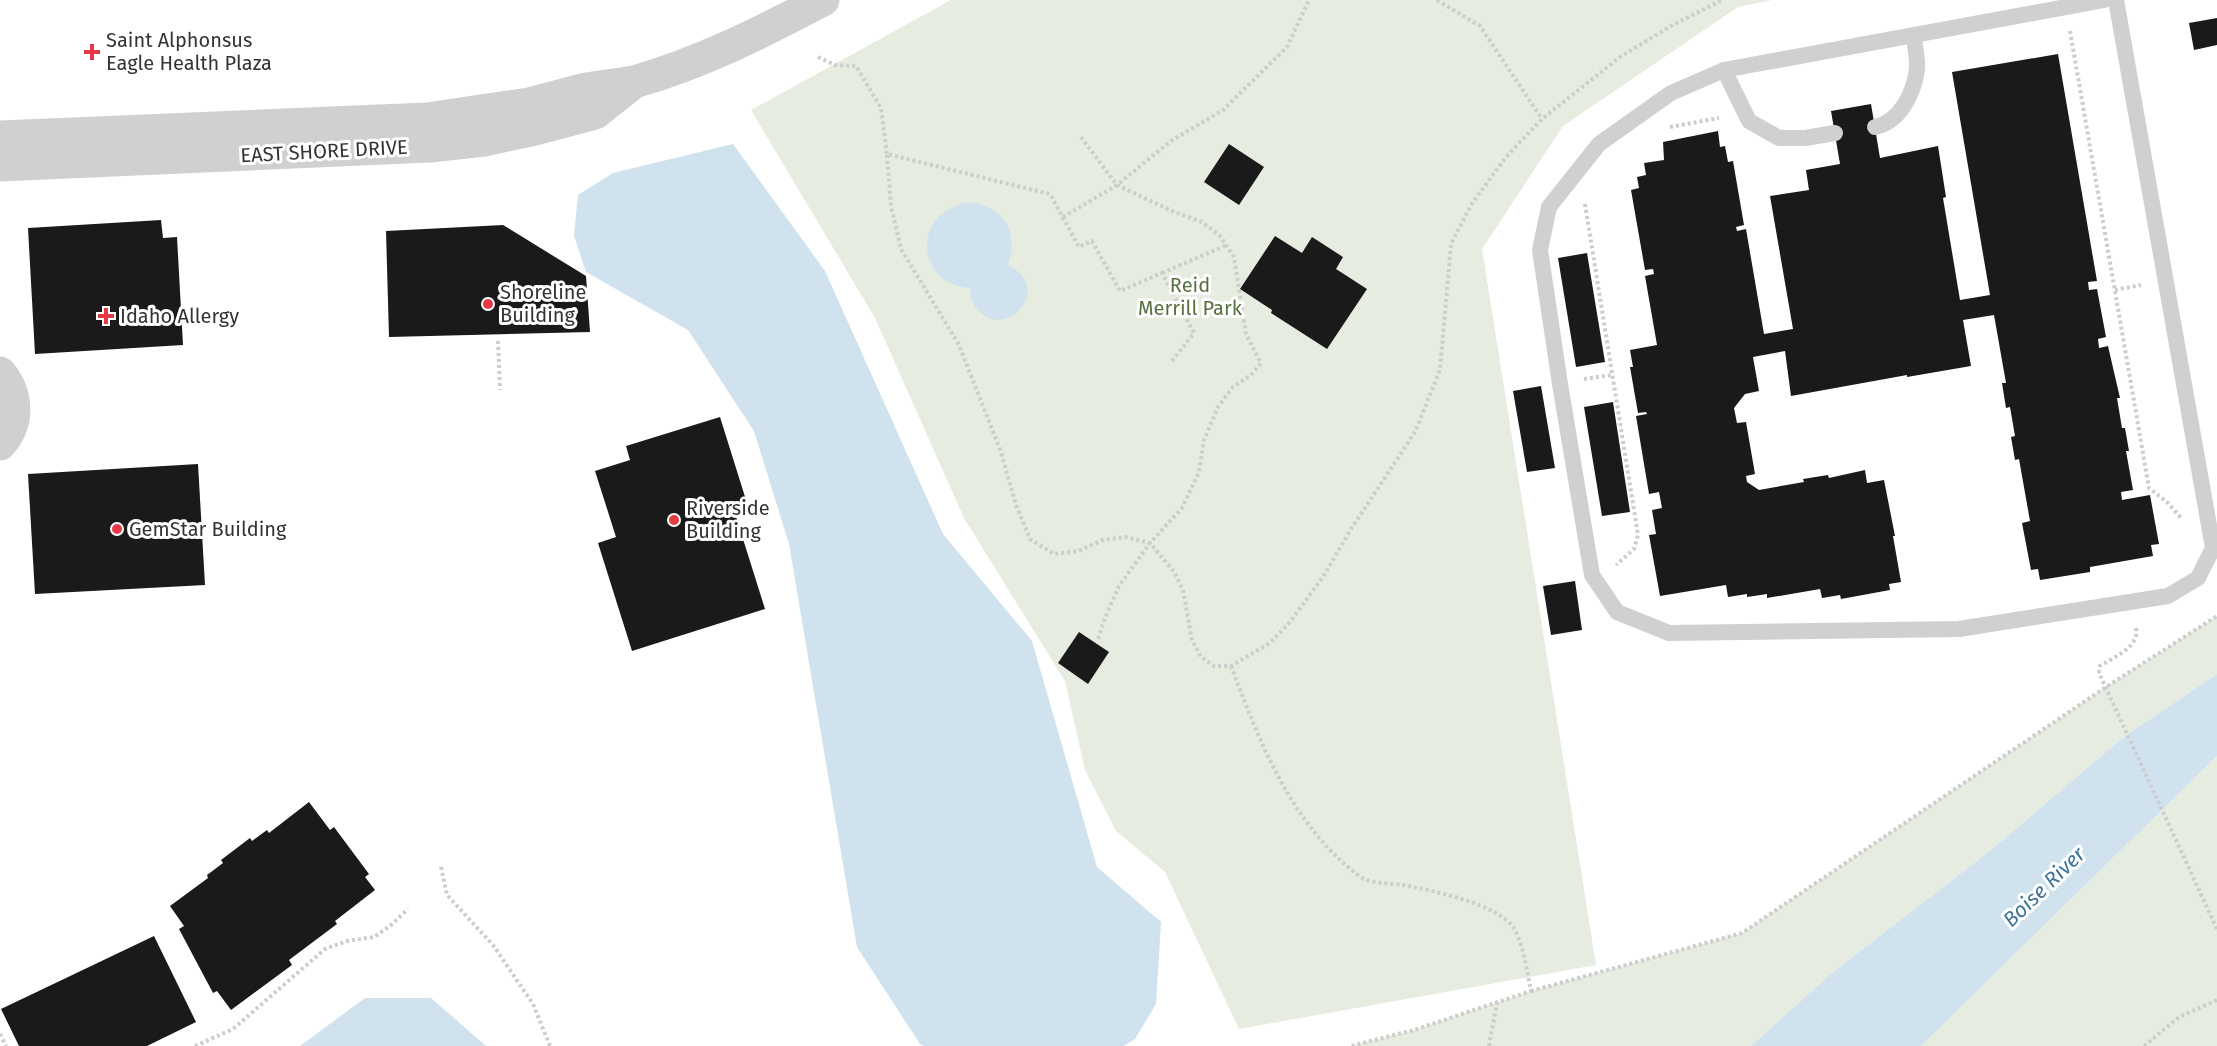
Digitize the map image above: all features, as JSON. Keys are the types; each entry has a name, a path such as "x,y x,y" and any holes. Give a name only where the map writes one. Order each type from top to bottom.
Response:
{"street":[{"name":"EAST SHORE DRIVE","path":"0,137 427,119 529,104 586,89 634,82 667,72 742,42 823,0"},
{"name":"EAST SHORE DRIVE","path":"0,165 430,146 484,140 595,113 634,82"},
{"path":"0,373 10,389 14,405 13,422 0,444"}],"lane":[{"path":"2103,0 1725,70 1671,93 1599,144 1549,207 1540,250 1592,575 1617,612 1669,633 1959,629 2168,596 2198,578 2213,548 2116,0"},
{"path":"1875,127 1887,125 1908,102 1917,68 1913,35"},
{"path":"1725,70 1749,121 1779,138 1805,138 1835,133"}],"path":[{"path":"1063,217 1117,185 1171,141 1222,110 1287,47 1309,0"},
{"path":"1437,0 1480,26 1542,119"},
{"path":"818,57 835,65 855,66 881,108 888,154 891,206 901,249 959,345 1001,452 1016,505 1030,540 1054,554 1078,551 1103,540 1125,537 1150,543 1175,573 1183,590 1192,640 1201,657 1214,666 1231,666 1270,643 1290,622 1323,578 1351,529 1416,432 1440,370 1451,244 1471,205 1506,157 1542,119 1620,57 1671,26 1722,0"},
{"path":"2060,33 2071,31 2149,489 2168,503 2182,519 2183,528"},
{"path":"1665,128 1729,116"},
{"path":"1081,137 1117,185 1172,211 1202,222 1221,236 1234,257 1246,334 1262,363 1251,375 1233,387 1218,407 1204,440 1199,472 1182,508 1150,543 1119,586 1098,639"},
{"path":"888,154 1050,194 1079,248 1092,241 1120,291 1227,245"},
{"path":"1584,200 1638,536 1634,549 1616,565 1620,573"},
{"path":"1162,273 1194,333 1172,361"},
{"path":"498,341 500,390"},
{"path":"1351,1046 1414,1030 1531,991 1742,933 2106,687 2217,616"},
{"path":"2136,628 2138,634 2131,646 2100,666 2099,673 2217,929"},
{"path":"1231,666 1266,756 1296,810 1331,853 1362,879 1451,896 1492,910 1514,928 1525,960 1531,991"},
{"path":"441,867 447,895 494,945 533,1004 550,1046"},
{"path":"195,1046 233,1029 325,949 347,941 374,937 408,909"},
{"path":"2144,1046 2179,1017 2217,1000"},
{"path":"1490,1046 1497,1003"},
{"path":"0,1034 6,1046"}],"green space":[{"name":"Reid Merrill Park","path":"951,0 1772,0 1738,7 1563,126 1482,249 1596,965 1239,1029 1165,872 1116,831 1085,770 1065,681 964,518 875,318 751,110"},
{"path":"2217,616 2217,674 2125,736 1991,850 1832,973 1751,1046 1351,1046 1414,1030 1531,991 1742,933 2106,687"},
{"path":"2217,756 2217,1046 1921,1046"}],"water":[{"path":"733,144 825,271 943,534 1032,641 1097,867 1161,922 1156,1004 1135,1039 1124,1046 924,1046 920,1044 857,947 789,544 754,431 688,330 586,272 574,236 578,195 613,173"},
{"path":"974,202 995,211 1007,224 1012,243 1008,265 1021,275 1027,286 1027,297 1022,307 1014,315 1003,319 992,319 981,313 972,302 970,288 951,283 937,273 929,260 927,245 930,230 939,217 954,207"},
{"name":"Boise River","path":"2217,674 2217,756 1921,1046 1751,1046 1832,973 1991,850 2125,736"},
{"path":"365,998 431,998 486,1046 300,1046"}],"building":[{"path":"2217,18 2217,45 2194,50 2189,23"},
{"path":"2058,54 2097,281 2088,282 2089,290 2097,289 2106,337 2098,339 2099,348 2108,346 2120,398 2117,398 2122,428 2125,428 2129,451 2126,451 2133,490 2121,492 2122,500 2150,495 2159,544 2151,545 2153,556 2090,567 2090,572 2040,580 2038,569 2031,570 2022,523 2030,521 2019,459 2015,460 2011,437 2015,436 2010,407 2006,408 2002,383 2006,383 1994,315 1963,320 1971,366 1791,396 1785,351 1753,357 1759,391 1745,394 1734,408 1737,423 1746,422 1755,474 1746,476 1747,482 1759,490 1804,482 1803,479 1828,475 1829,478 1865,470 1867,483 1884,480 1901,582 1889,584 1890,590 1841,599 1840,595 1822,598 1820,589 1767,598 1767,594 1728,597 1726,585 1660,596 1649,535 1656,534 1652,510 1662,508 1659,492 1649,494 1636,416 1647,414 1646,412 1638,413 1630,367 1633,367 1630,350 1657,345 1645,276 1654,274 1653,269 1645,270 1631,190 1639,188 1637,177 1646,175 1644,163 1664,160 1663,142 1718,131 1720,147 1725,146 1728,162 1733,161 1744,225 1736,227 1737,231 1746,229 1764,334 1793,329 1770,196 1809,190 1806,170 1840,164 1831,111 1871,104 1880,158 1938,146 1946,197 1943,198 1960,300 1990,295 1952,72"},
{"path":"1229,144 1264,167 1239,205 1204,182"},
{"path":"161,220 163,238 177,237 183,345 35,354 28,228"},
{"name":"Shoreline Building","path":"503,225 586,276 590,332 389,337 386,231"},
{"path":"1275,236 1302,253 1312,237 1343,257 1336,269 1367,289 1327,349 1271,313 1272,310 1240,289"},
{"path":"1587,253 1605,362 1576,367 1558,258"},
{"path":"1541,386 1555,468 1527,472 1513,391"},
{"path":"1613,402 1630,512 1602,516 1584,407"},
{"name":"Riverside Building","path":"720,417 746,500 732,504 765,609 632,651 598,543 616,537 595,471 630,460 626,446"},
{"name":"GemStar Building","path":"198,464 205,585 35,594 28,474"},
{"path":"1575,581 1582,630 1551,635 1543,586"},
{"path":"1079,632 1109,652 1088,684 1058,663"},
{"path":"309,802 330,830 334,827 369,874 365,877 375,890 335,921 337,924 289,960 292,965 231,1010 217,991 213,993 179,929 184,926 170,906 208,878 207,875 223,863 221,860 250,838 252,841 267,830 269,833"},
{"path":"154,936 196,1022 147,1046 19,1046 1,1009"}],"place":[{"name":"Saint Alphonsus Eagle Health Plaza","path":"92,52"},
{"name":"Shoreline Building","path":"488,304"},
{"name":"Idaho Allergy","path":"106,316"},
{"name":"Riverside Building","path":"674,520"},
{"name":"GemStar Building","path":"117,529"}]}
